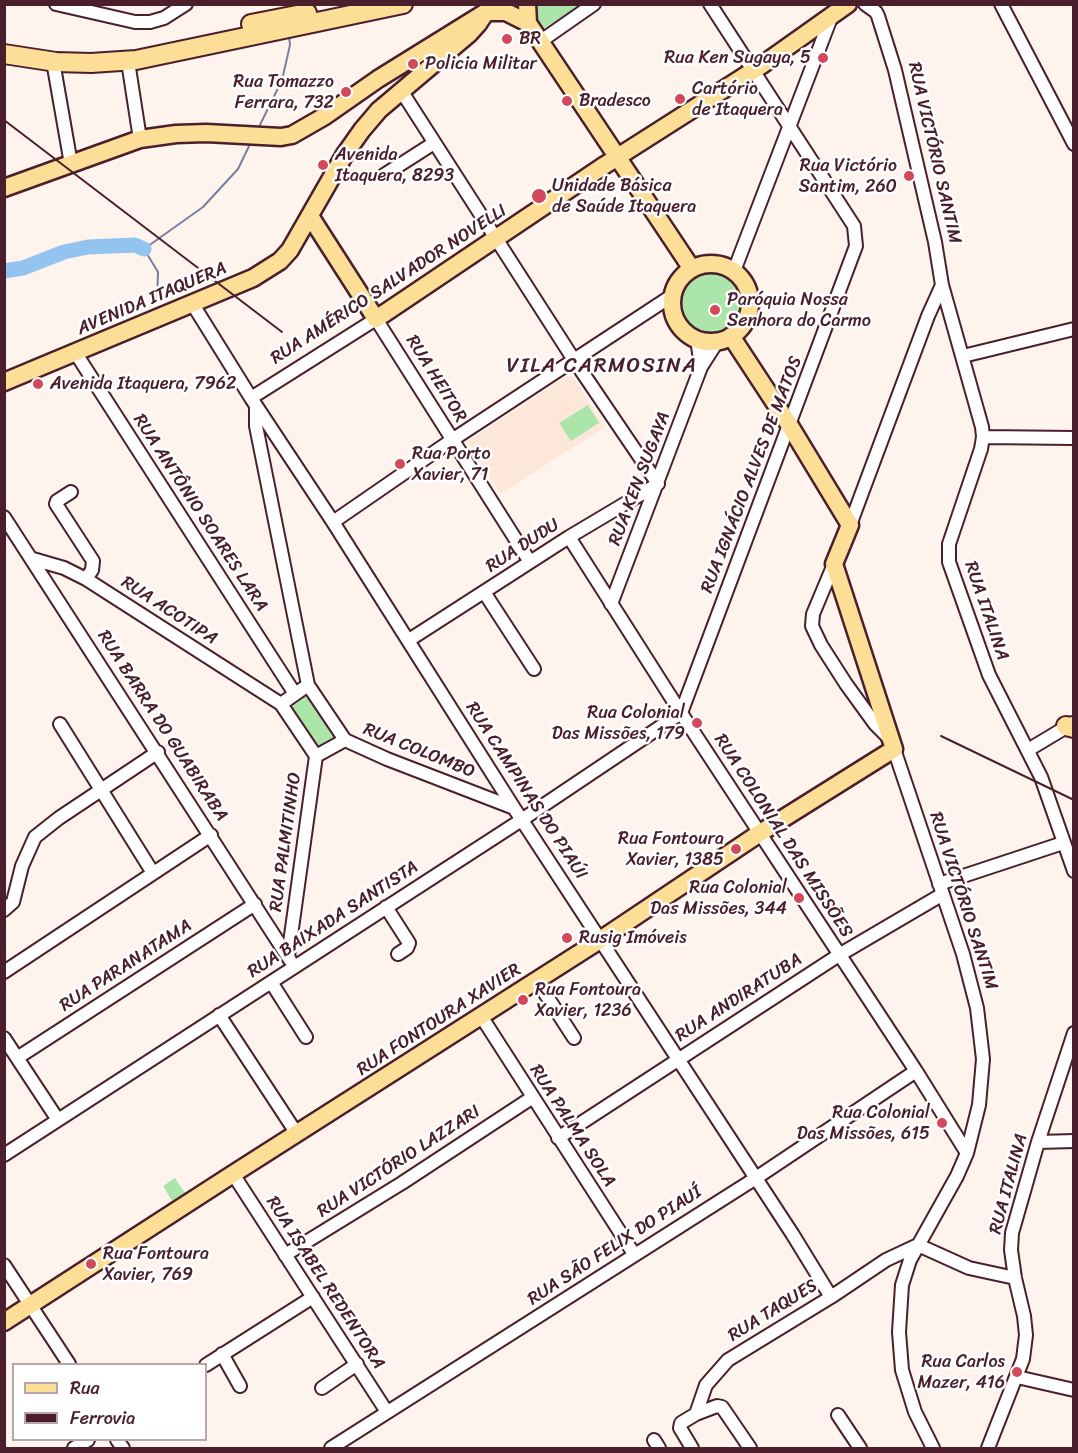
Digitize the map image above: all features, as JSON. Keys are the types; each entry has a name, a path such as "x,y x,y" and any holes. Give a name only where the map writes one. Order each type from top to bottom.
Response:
{"highway":[{"path":"4,54 56,62 91,63 136,60 350,4"},
{"path":"4,43 49,51 83,53 115,51 403,4"}],"main road":[{"path":"527,4 528,23"},
{"name":"RUA AMÉRICO SALVADOR NOVELLI","path":"376,319 616,157 753,71 834,11 848,4"},
{"path":"4,188 140,139 176,134 281,137 304,129 378,79 486,12 506,12 528,23 692,269"},
{"name":"AVENIDA ITAQUERA","path":"4,382 268,270 290,250 345,154 363,130 380,110 469,34 486,12"},
{"name":"RUA HEITOR","path":"310,216 376,319"},
{"path":"300,234 311,232 322,234"},
{"path":"702,265 724,266 734,271 743,280 748,290 749,314 744,325 724,339 697,339 685,332 672,308 676,285 683,276 702,265"},
{"path":"724,339 790,426 850,525"},
{"name":"RUA VICTÓRIO SANTIM","path":"850,525 834,564 892,745"},
{"name":"RUA FONTOURA XAVIER","path":"4,1322 537,981 892,745"}],"street":[{"path":"56,4 123,21 150,22 170,15 186,4"},
{"path":"90,4 100,14"},
{"path":"541,41 594,4"},
{"name":"RUA IGNÁCIO ALVES DE MATOS","path":"681,713 854,254 856,237 856,231 849,218 710,4"},
{"name":"RUA VICTÓRIO SANTIM","path":"850,525 928,316 942,285 935,242 895,70 878,16 865,4"},
{"path":"1001,4 1074,144"},
{"path":"734,271 834,11"},
{"path":"54,67 71,164"},
{"path":"129,68 140,139"},
{"path":"402,92 574,360 658,484"},
{"path":"384,175 434,142"},
{"name":"RUA ITALINA","path":"942,285 983,437 948,553 965,612 989,675 1041,777 1074,871"},
{"path":"333,522 452,440 673,295"},
{"name":"RUA VICTÓRIO SANTIM","path":"928,316 947,297"},
{"name":"RUA CAMPINAS DO PIAÚI","path":"192,303 514,808 831,1297"},
{"name":"RUA AMÉRICO SALVADOR NOVELLI","path":"254,402 376,319"},
{"name":"RUA HEITOR","path":"376,319 530,562"},
{"path":"963,356 1074,329"},
{"name":"RUA KEN SUGAYA","path":"697,339 701,367"},
{"name":"RUA KEN SUGAYA","path":"611,604 701,367 724,339"},
{"name":"RUA ANTÔNIO SOARES LARA","path":"75,352 295,694"},
{"path":"254,402 256,426 309,685 345,740 316,756 281,704 309,685"},
{"path":"983,437 1074,438"},
{"name":"RUA DUDU","path":"409,640 530,562 658,484"},
{"path":"71,492 56,504 93,561 92,570 86,579"},
{"name":"RUA BARRA DO GUABIRABA","path":"4,517 33,558 291,962"},
{"name":"RUA COLONIAL DAS MISSÕES","path":"570,537 681,713 916,1071 967,1153"},
{"name":"RUA ACOTIPA","path":"33,558 64,568 86,579 281,704"},
{"name":"RUA VICTÓRIO SANTIM","path":"834,564 813,614 812,626 821,645 846,684 892,745 971,983 981,1036 982,1080 979,1105 967,1153 957,1176 918,1245 905,1272 902,1285 899,1332 900,1353 907,1391 933,1449"},
{"path":"484,592 534,669"},
{"name":"RUA BAIXADA SANTISTA","path":"4,1155 271,982 291,962 386,907 681,713"},
{"path":"60,723 153,873"},
{"path":"1028,750 1071,726"},
{"name":"RUA COLOMBO","path":"345,740 387,759 514,808"},
{"path":"4,910 13,902 22,866 35,837 44,828 158,752"},
{"name":"RUA PALMITINHO","path":"291,962 316,756"},
{"path":"4,972 211,836"},
{"name":"RUA ANDIRATUBA","path":"558,1138 941,889 1064,843"},
{"name":"RUA PARANATAMA","path":"17,1058 255,904"},
{"path":"386,907 410,943 398,954"},
{"path":"537,981 574,1038"},
{"path":"271,982 306,1037"},
{"path":"219,1015 297,1134"},
{"name":"RUA PALMA SOLA","path":"482,1016 634,1254"},
{"name":"RUA ITALINA","path":"987,1449 1017,1377 1023,1359 1026,1335 1011,1250 1012,1233 1038,1142 1074,1033"},
{"path":"4,1038 58,1120"},
{"name":"RUA SÃO FELIX DO PIAUÍ","path":"332,1449 756,1178 916,1071"},
{"name":"RUA VICTÓRIO LAZZARI","path":"285,1255 402,1183 533,1097"},
{"path":"1038,1142 1074,1141"},
{"name":"RUA ISABEL REDENTORA","path":"232,1174 387,1412"},
{"path":"918,1245 961,1265 1015,1278"},
{"name":"RUA TAQUES","path":"692,1449 680,1428 681,1423 696,1414 706,1385 728,1360 831,1297 886,1260 918,1245"},
{"path":"4,1265 68,1363"},
{"path":"207,1364 313,1297"},
{"path":"222,1354 240,1386"},
{"path":"322,1388 357,1364"},
{"path":"1017,1377 1074,1390"},
{"path":"696,1414 717,1406 723,1407 750,1449"},
{"path":"838,1415 860,1449"}],"shaded area":[{"path":"567,376 573,377 605,427 500,494 467,442"}],"green space":[{"path":"530,5 580,5 539,32"},
{"path":"711,272 728,277 736,285 741,302 736,319 728,327 711,332 694,327 686,319 681,302 686,285 694,277"},
{"path":"588,405 599,423 571,441 559,423"},
{"path":"310,690 338,734 314,749 286,705"},
{"path":"175,1178 185,1193 172,1201 163,1186"}],"waterway":[{"path":"258,129 282,80 290,45 289,37"},
{"path":"157,302 158,272 144,249 203,207 238,169 251,142"},
{"path":"4,271 23,268 64,252 88,247 135,245 144,249"}],"railway":[{"path":"4,120 282,332"},
{"path":"941,736 1074,800"}],"place":[{"name":"BR","path":"507,39"},
{"name":"Rua Ken Sugaya, 5","path":"823,58"},
{"name":"Policia Militar","path":"413,64"},
{"name":"Rua Tomazzo Ferrara, 732","path":"346,92"},
{"name":"Cartório de Itaquera","path":"680,99"},
{"name":"Bradesco","path":"567,101"},
{"name":"Avenida Itaquera, 8293","path":"323,165"},
{"name":"Rua Victório Santim, 260","path":"909,176"},
{"name":"Unidade Básica de Saúde Itaquera","path":"539,196"},
{"name":"Paróquia Nossa Senhora do Carmo","path":"715,310"},
{"name":"Avenida Itaquera, 7962","path":"38,384"},
{"name":"Rua Porto Xavier, 71","path":"400,464"},
{"name":"Rua Colonial Das Missões, 179","path":"697,723"},
{"name":"Rua Fontoura Xavier, 1385","path":"736,849"},
{"name":"Rua Colonial Das Missões, 344","path":"799,898"},
{"name":"Rusig Imóveis","path":"567,938"},
{"name":"Rua Fontoura Xavier, 1236","path":"523,1000"},
{"name":"Rua Colonial Das Missões, 615","path":"942,1123"},
{"name":"Rua Fontoura Xavier, 769","path":"91,1264"},
{"name":"Rua Carlos Mazer, 416","path":"1017,1372"}],"district":[{"name":"VILA CARMOSINA","path":"602,367"}]}
